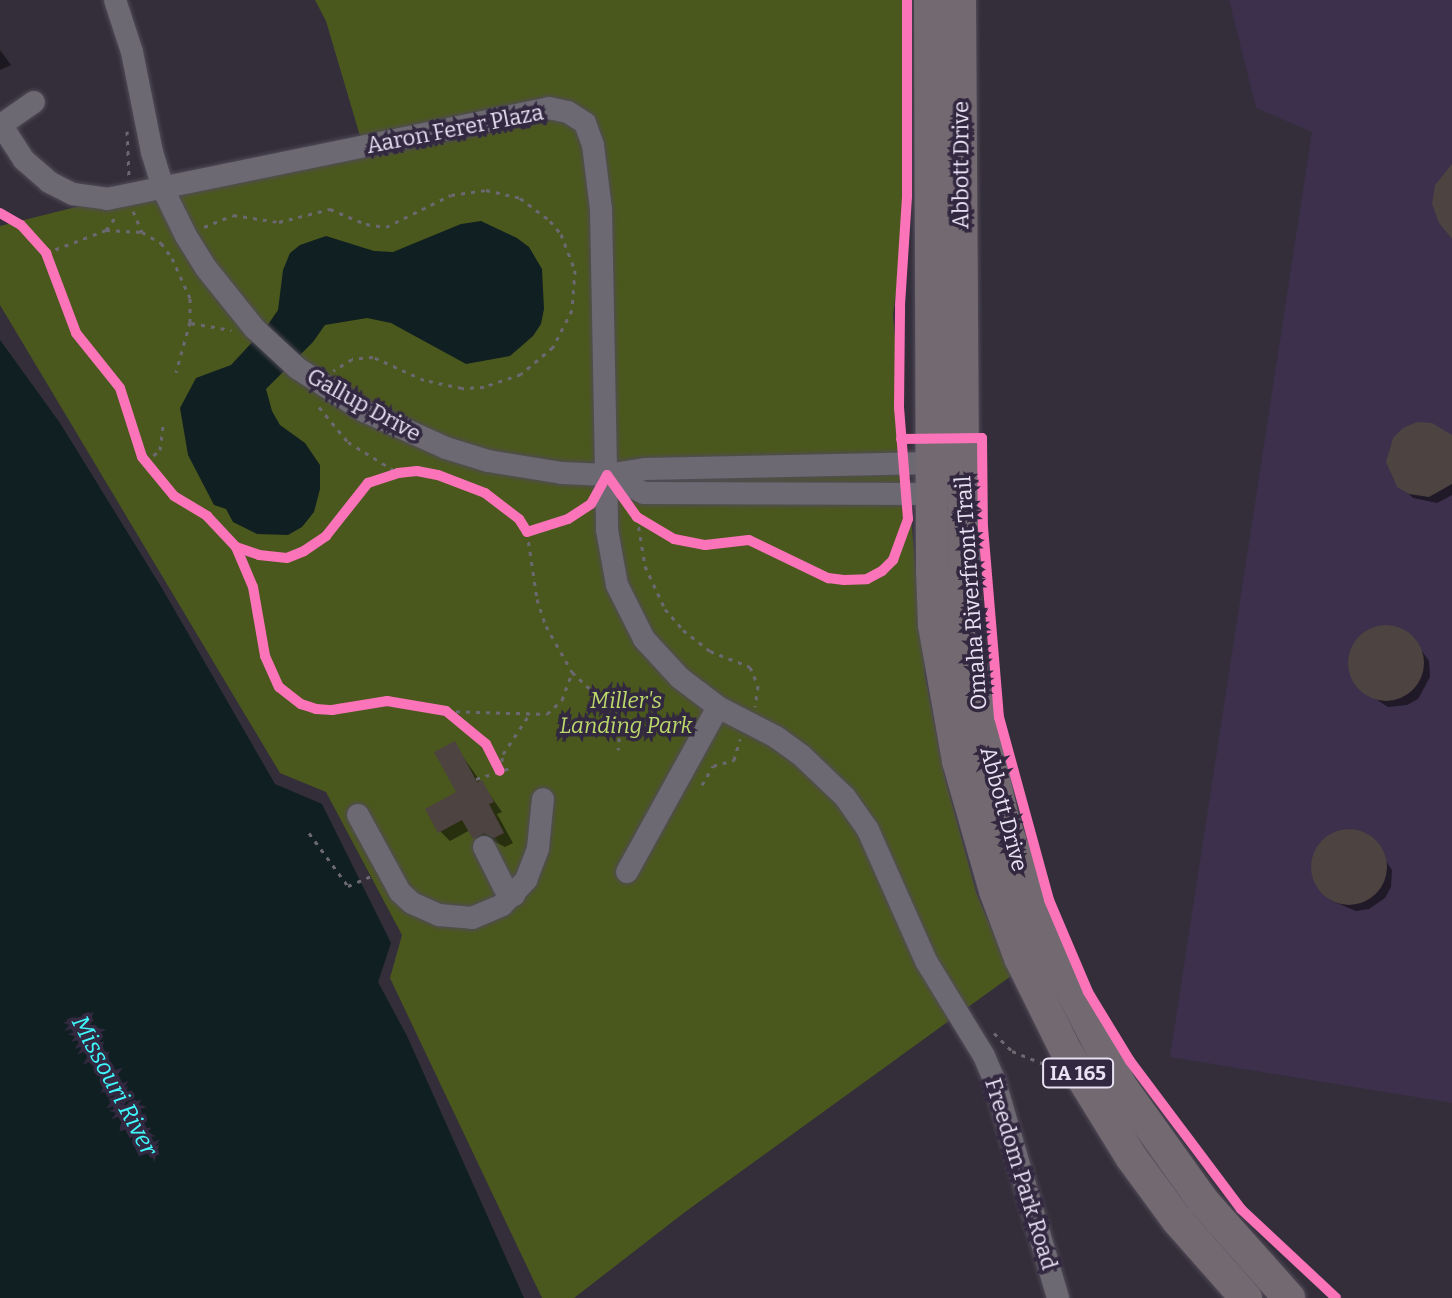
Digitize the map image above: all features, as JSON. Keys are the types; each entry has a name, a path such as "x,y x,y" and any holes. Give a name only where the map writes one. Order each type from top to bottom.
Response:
{"highway":[{"name":"Abbott Drive","path":"930,0 934,625 955,747 975,828 1033,948 1097,1106 1178,1221 1246,1298"},
{"name":"Abbott Drive","path":"960,0 964,615 974,689 1033,948 1156,1140 1203,1201 1289,1298"}],"street":[{"name":"Gallup Drive","path":"115,0 132,52 152,152 163,189 186,236 246,331 321,385 364,411 446,448 528,468 607,475 645,469 931,478"},
{"path":"0,124 34,102"},
{"name":"Aaron Ferer Plaza","path":"0,124 24,160 49,182 89,198 130,197 549,108 577,116 585,123 592,137 601,209 607,475"},
{"name":"Gallup Drive","path":"607,475 644,493 961,477"},
{"name":"Freedom Park Road","path":"607,475 609,556 629,614 662,661 718,707 801,755 845,797 884,862 926,961 972,1036 1002,1100 1058,1298"},
{"path":"627,872 718,707"},
{"path":"358,815 385,869 400,892 412,903 439,915 472,918 488,912 514,895 533,865 543,799"},
{"path":"484,847 504,887 514,895"}],"path":[{"path":"165,247 225,216 279,222 319,209 338,210 366,224 386,227 451,195 486,190 520,198 550,221 561,234 575,270 572,310 553,347 521,374 484,387 462,388 424,380 387,361 361,356 339,365 321,385 314,398 327,419 348,442 403,473"},
{"path":"36,240 48,258 106,230 130,197"},
{"path":"106,230 142,232"},
{"path":"190,322 246,331"},
{"path":"153,472 144,459 160,450 163,426"},
{"path":"377,478 403,473"},
{"path":"630,507 637,517 649,525"},
{"path":"637,517 645,566 665,609 697,643 738,661 756,676 757,699 746,721 734,760 713,766 702,785"},
{"path":"519,519 527,532 537,599 546,626 572,672 621,718 618,750"},
{"path":"527,532 540,529"},
{"path":"434,709 547,714 562,700 572,672"},
{"path":"446,711 468,727"},
{"path":"500,771 503,754 530,715"},
{"path":"495,756 500,771"},
{"path":"476,779 513,767"},
{"path":"309,833 348,886 385,869"},
{"path":"972,1036 990,1030 1012,1051 1050,1067"}],"shaded area":[{"path":"1229,0 1452,0 1452,1103 1170,1057 1312,132 1256,108"}],"green space":[{"name":"Miller's Landing Park","path":"315,0 907,0 906,216 893,315 925,675 944,774 976,892 1011,976 685,1212 574,1298 542,1298 390,978 402,935 326,792 280,773 0,305 0,226 360,136 326,21"}],"water":[{"path":"481,221 529,247 542,269 544,309 541,324 533,336 510,356 466,364 391,323 367,318 325,325 313,342 266,389 280,425 305,443 320,465 320,489 314,512 302,527 288,535 257,534 233,522 226,509 214,505 188,455 180,408 196,378 231,365 267,326 278,310 283,270 290,253 300,245 326,236 374,251 393,252 461,224"},
{"name":"Missouri River","path":"0,340 60,423 163,590 275,784 322,804 391,943 378,982 407,1036 524,1298 0,1298"}],"building":[{"path":"1452,164 1452,239 1439,223 1432,204 1435,185"},
{"path":"1417,422 1432,423 1452,435 1452,484 1429,497 1409,494 1397,487 1386,462 1393,438 1403,428"},
{"path":"1386,625 1400,628 1413,636 1421,649 1424,663 1421,677 1413,690 1400,698 1386,701 1372,698 1359,690 1351,677 1348,663 1351,649 1359,636 1372,628"},
{"path":"455,741 477,782 482,780 494,802 489,804 504,833 494,838 484,833 473,839 462,820 438,833 425,809 456,792 434,752"},
{"path":"1349,829 1363,832 1376,840 1384,853 1387,867 1384,881 1376,894 1363,902 1349,905 1335,902 1322,894 1314,881 1311,867 1314,853 1322,840 1335,832"}],"cycle path":[{"path":"236,547 259,555 287,558 304,551 326,536 368,483 398,473 417,471 438,475 485,493 519,519 527,532 568,519 591,504 607,475 637,517 674,539 705,545 749,540 828,578 867,579 882,571 893,560 908,519 899,408 900,305 907,196 907,0"},
{"path":"0,213 21,225 46,253 76,333 120,388 142,457 174,496 207,516 236,547 253,587 265,656 279,687 301,704 316,709 332,710 387,701 446,711 486,744 500,771"},
{"name":"Omaha Riverfront Trail","path":"901,439 982,438 983,527 999,717 1049,900 1088,992 1130,1061 1241,1209 1336,1298"}]}
